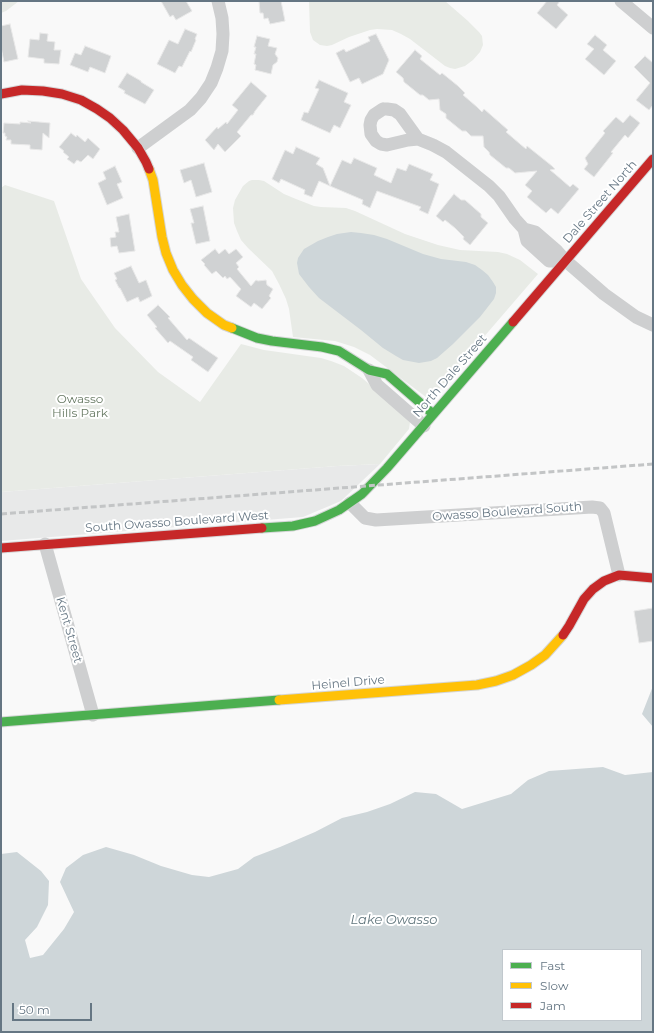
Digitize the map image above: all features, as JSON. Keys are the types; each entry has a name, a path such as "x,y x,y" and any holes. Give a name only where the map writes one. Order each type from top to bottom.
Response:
{"street":[{"path":"138,148 190,110 201,98 211,83 217,68 223,34 222,18 218,1"},
{"path":"621,1 653,28"},
{"path":"1,94 22,90 62,94 81,100 97,109 123,130 138,148 146,162 153,180 162,237 166,253 173,270 182,285 207,313 240,332 264,339 322,347 339,352 370,370 387,374 433,414"},
{"path":"418,139 442,149 486,182 496,192 514,218 524,229 527,241 549,261 566,261 609,298 636,317 653,324"},
{"name":"Dale Street North","path":"566,261 653,159"},
{"name":"North Dale Street","path":"350,503 374,483 566,261"},
{"path":"370,370 377,385 424,426"},
{"name":"South Owasso Boulevard West","path":"1,548 297,525 312,522 327,516 350,503"},
{"name":"Owasso Boulevard South","path":"350,503 365,518 376,520 592,507 600,508 604,513 619,575"},
{"name":"Kent Street","path":"44,544 93,715"},
{"name":"Heinel Drive","path":"1,722 477,685 496,681 513,675 545,655 559,640 569,626 584,599 593,589 604,581 619,575 653,578"}],"shaded area":[{"path":"380,464 341,501 303,517 1,541 1,492"}],"green space":[{"path":"1,1 19,1 1,13"},
{"path":"309,1 445,1 479,32 482,36 483,45 480,52 473,60 465,66 455,69 445,66 410,39 392,30 370,30 332,45 320,45 313,40 310,32"},
{"path":"252,180 264,181 284,194 314,206 346,208 355,211 405,234 438,245 460,250 498,252 507,254 520,260 538,274 433,396 426,397 370,355 354,347 335,341 293,337 289,309 279,284 272,271 241,240 234,223 233,208 235,200 243,186"},
{"name":"Owasso Hills Park","path":"5,185 54,201 81,279 115,328 158,372 200,402 241,344 264,350 321,358 344,366 362,378 407,416 410,422 409,429 380,464 1,492 1,188"}],"water":[{"path":"351,232 374,235 423,254 475,265 488,275 496,287 494,299 480,317 437,358 431,361 419,363 403,360 383,348 319,298 299,274 297,263 298,258 304,249 328,237"},
{"path":"653,686 653,727 642,714"},
{"name":"Lake Owasso","path":"603,767 625,775 653,772 653,1032 1,1032 1,854 17,852 41,871 49,881 48,905 37,927 25,940 30,958 43,955 64,929 74,912 60,882 66,868 83,855 106,847 134,855 161,866 192,875 209,877 238,869 254,857 315,832 342,818 367,812 390,804 415,792 436,794 462,809 511,794 528,780 549,771"}],"building":[{"path":"161,1 186,1 192,11 176,20 173,15 170,17"},
{"path":"259,1 281,1 285,21 270,24 268,18 264,19 263,13 260,13"},
{"path":"547,1 560,1 557,5 568,15 556,29 537,13"},
{"path":"10,24 18,59 4,62 1,47 1,26"},
{"path":"185,29 197,34 196,40 182,67 179,66 175,73 157,64 169,40 178,44"},
{"path":"40,33 48,34 47,41 55,42 54,50 61,50 59,64 44,63 44,59 28,57 30,39 39,40"},
{"path":"376,34 389,60 383,74 362,84 359,78 350,82 336,53 344,49 346,52 370,41 368,37"},
{"path":"595,35 607,45 603,50 616,61 604,75 585,59 594,49 587,44"},
{"path":"257,36 270,39 268,46 277,48 275,54 278,58 277,62 273,65 271,74 255,70 256,65 254,64 256,54 254,54 256,47 254,47"},
{"path":"85,46 111,56 105,73 90,67 88,72 70,65 75,53 81,55"},
{"path":"415,50 422,56 420,59 440,75 442,73 458,86 465,93 463,95 482,112 484,109 508,130 506,132 520,144 526,149 527,146 552,166 555,169 550,170 570,187 573,184 579,189 558,214 551,208 546,213 527,197 532,191 525,185 537,171 515,173 509,168 506,168 490,155 484,147 483,136 471,136 466,131 462,131 446,118 446,114 440,110 439,99 429,100 423,95 420,95 404,82 403,78 396,72"},
{"path":"645,56 653,63 653,105 649,110 636,100 650,83 634,67"},
{"path":"127,73 154,90 145,104 124,93 125,91 118,87"},
{"path":"319,80 348,93 344,102 351,105 340,128 334,125 330,133 301,120 304,112 308,113 319,89 315,88"},
{"path":"251,82 267,96 253,115 251,115 237,132 241,136 225,152 218,144 214,150 205,140 217,127 218,129 226,122 227,124 238,110 232,105"},
{"path":"630,115 640,123 628,138 625,135 594,177 584,169 588,164 585,158 605,133 603,131 616,117 623,123"},
{"path":"28,121 50,123 49,138 43,133 42,150 30,149 30,145 11,144 11,140 6,140 7,137 5,136 5,133 3,133 4,123 31,123"},
{"path":"71,133 76,137 77,135 85,142 88,138 100,149 93,159 88,155 81,162 77,160 74,164 67,159 69,157 59,147"},
{"path":"296,147 320,158 316,164 323,168 330,186 319,181 312,197 304,194 305,190 281,179 279,183 272,179 285,150 293,154"},
{"path":"354,158 377,168 374,175 391,183 397,168 406,171 409,164 433,174 430,180 439,184 428,214 419,210 421,207 377,191 370,208 362,204 363,200 330,186 342,160 351,164"},
{"path":"204,163 212,192 196,197 191,180 184,183 180,170"},
{"path":"115,166 122,182 117,184 123,198 107,205 98,183 106,179 103,172"},
{"path":"454,194 461,200 465,200 481,214 481,217 488,223 470,245 463,239 464,237 455,228 445,220 443,222 436,216"},
{"path":"203,206 210,241 196,244 191,223 194,223 190,209"},
{"path":"129,214 135,251 119,253 117,246 111,247 110,238 116,237 115,232 119,232 116,217"},
{"path":"215,249 219,254 225,249 229,254 236,249 243,257 236,263 239,267 237,269 251,286 256,280 266,280 267,285 273,289 269,296 271,298 262,309 254,303 251,307 236,296 241,289 230,277 227,279 225,276 223,278 216,271 212,274 204,265 205,264 201,260"},
{"path":"131,266 139,283 146,280 152,296 140,302 138,297 127,302 115,280 117,279 114,273"},
{"path":"158,305 170,317 168,318 187,340 189,338 218,358 208,372 191,360 193,357 170,341 168,343 155,328 157,327 147,315"},
{"path":"653,608 653,641 639,643 634,611"}],"railway":[{"path":"1,514 653,464"}],"traffic: fast":[{"path":"262,528 293,526 315,521 339,510 362,494 387,468 513,322"},
{"path":"232,328 257,338 322,347 339,351 369,370 387,374 433,414"},
{"path":"1,722 279,700"}],"traffic: slow":[{"path":"149,169 153,180 162,237 166,253 173,270 193,299 207,313 224,325 232,328"},
{"path":"279,700 477,685 496,681 513,675 531,665 545,655 563,635"}],"traffic: jam":[{"path":"1,94 22,90 43,91 62,94 81,100 110,118 123,130 138,148 149,169"},
{"path":"513,322 653,159"},
{"path":"1,548 262,528"},
{"path":"563,635 584,599 593,589 604,581 619,575 653,578"}]}
